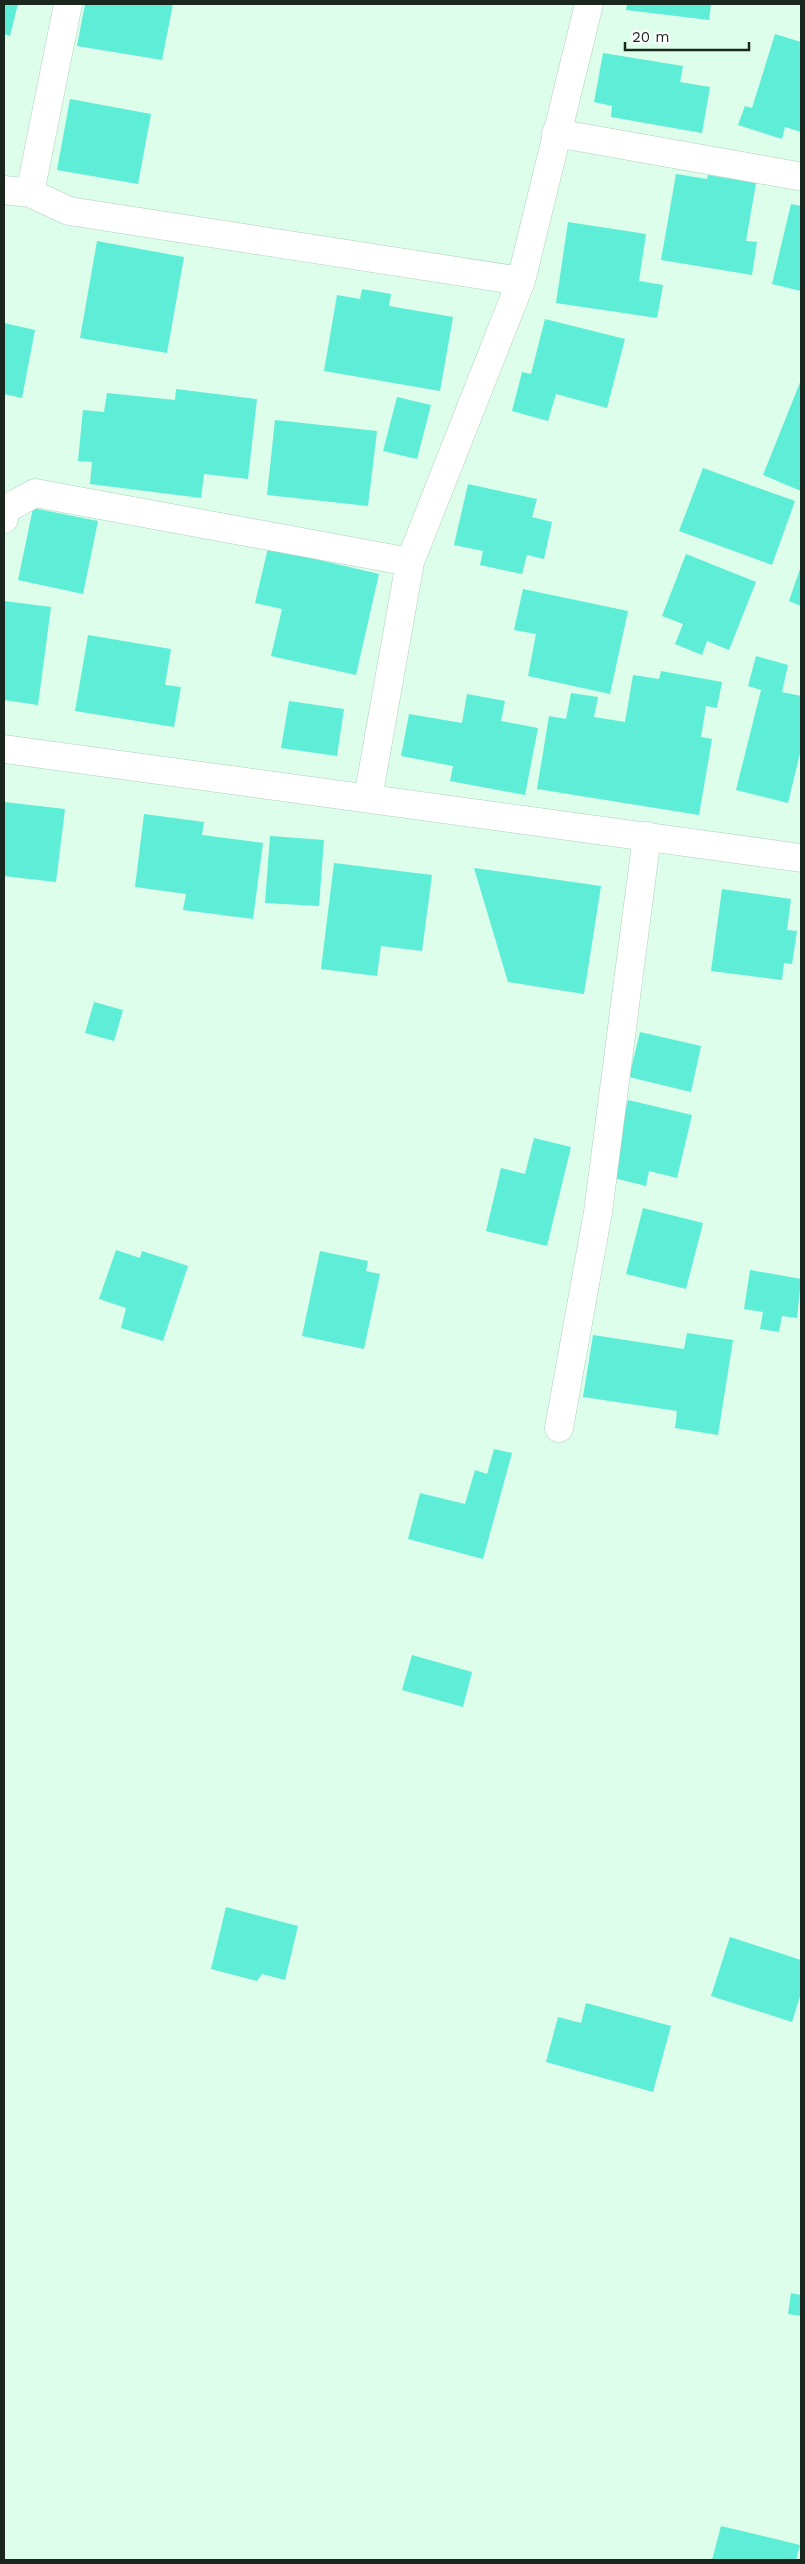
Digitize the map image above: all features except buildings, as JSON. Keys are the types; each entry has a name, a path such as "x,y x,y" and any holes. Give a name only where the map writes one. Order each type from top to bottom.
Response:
{"street":[{"path":"30,193 68,4"},
{"path":"368,798 410,562 521,281 589,4"},
{"path":"556,133 798,176"},
{"path":"4,190 30,193 69,211 521,281"},
{"path":"4,519 6,509 35,493 410,562"},
{"path":"4,749 801,858"},
{"path":"559,1428 598,1212 647,836"}]}
